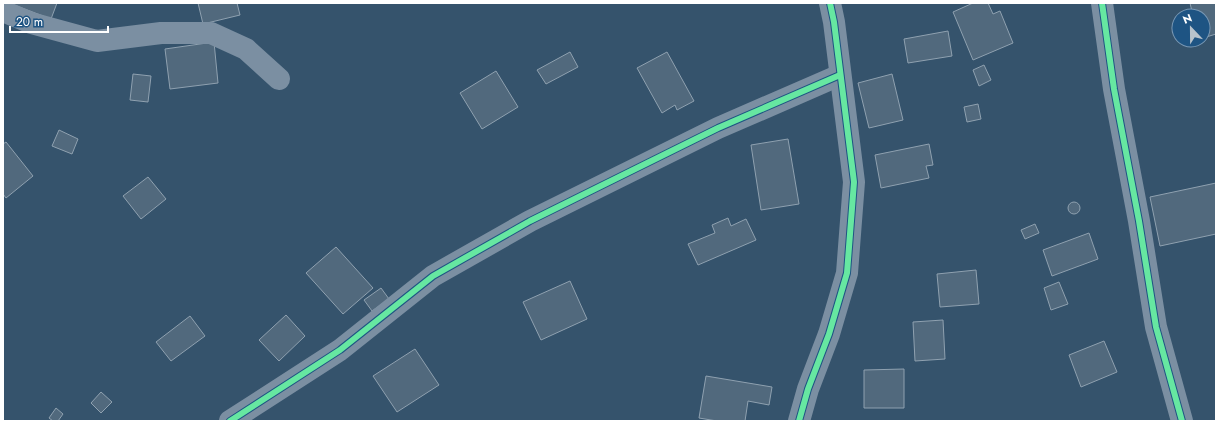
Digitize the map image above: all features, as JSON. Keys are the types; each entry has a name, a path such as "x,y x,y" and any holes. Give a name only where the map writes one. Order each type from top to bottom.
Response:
{"street":[{"path":"799,421 808,389 829,334 847,272 854,182 834,22 830,3"},
{"path":"1102,3 1114,88 1139,221 1156,327 1182,421"},
{"path":"3,11 31,23 96,41 160,33 211,33 246,48 279,79"},
{"path":"230,421 340,350 433,276 447,268 530,221 712,131 840,75"}],"building":[{"path":"9,3 57,3 51,19"},
{"path":"198,3 237,3 240,15 203,24"},
{"path":"973,3 988,3 993,14 1000,11 1013,43 973,60 953,12"},
{"path":"1190,3 1216,3 1216,34 1211,36 1211,8 1191,8"},
{"path":"948,31 952,56 908,63 904,39"},
{"path":"214,42 218,83 170,89 165,49"},
{"path":"570,52 578,67 546,84 537,70"},
{"path":"667,52 694,101 677,110 675,105 662,113 637,68"},
{"path":"984,65 991,80 979,86 973,70"},
{"path":"496,71 518,107 482,129 460,93"},
{"path":"133,74 151,76 148,102 130,100"},
{"path":"892,74 903,120 869,128 858,83"},
{"path":"978,104 981,119 967,122 964,107"},
{"path":"59,130 78,139 72,154 52,146"},
{"path":"788,139 799,204 761,210 751,145"},
{"path":"6,142 33,176 6,198 3,194 3,144"},
{"path":"929,144 933,165 926,166 929,178 881,188 875,155"},
{"path":"148,177 166,199 141,219 123,196"},
{"path":"1216,183 1216,234 1160,246 1150,197"},
{"path":"1072,202 1076,202 1080,208 1076,214 1072,214 1068,210 1068,206"},
{"path":"728,218 731,226 746,219 756,240 698,265 688,244 715,233 712,225"},
{"path":"1035,224 1039,233 1025,239 1021,230"},
{"path":"1089,233 1098,259 1052,276 1043,250"},
{"path":"336,247 373,288 343,314 306,273"},
{"path":"976,270 979,304 940,307 937,274"},
{"path":"570,281 587,319 541,340 523,302"},
{"path":"1059,282 1068,304 1051,310 1044,288"},
{"path":"381,288 389,299 372,311 364,300"},
{"path":"286,315 305,336 279,361 259,340"},
{"path":"190,316 205,336 171,361 156,342"},
{"path":"943,320 945,359 915,361 913,322"},
{"path":"1104,341 1117,372 1081,387 1069,355"},
{"path":"415,349 439,385 397,412 373,376"},
{"path":"904,369 904,408 864,408 864,370"},
{"path":"706,376 772,387 769,405 748,401 745,421 717,421 699,418"},
{"path":"101,392 112,402 101,413 91,403"},
{"path":"56,408 63,414 58,421 53,421 49,418"}],"cycle path":[{"path":"799,421 808,389 829,334 847,273 854,182 834,22 830,3"},
{"path":"1102,3 1114,89 1139,221 1156,327 1182,421"},
{"path":"230,421 340,350 433,276 530,221 718,128 840,75"}]}
